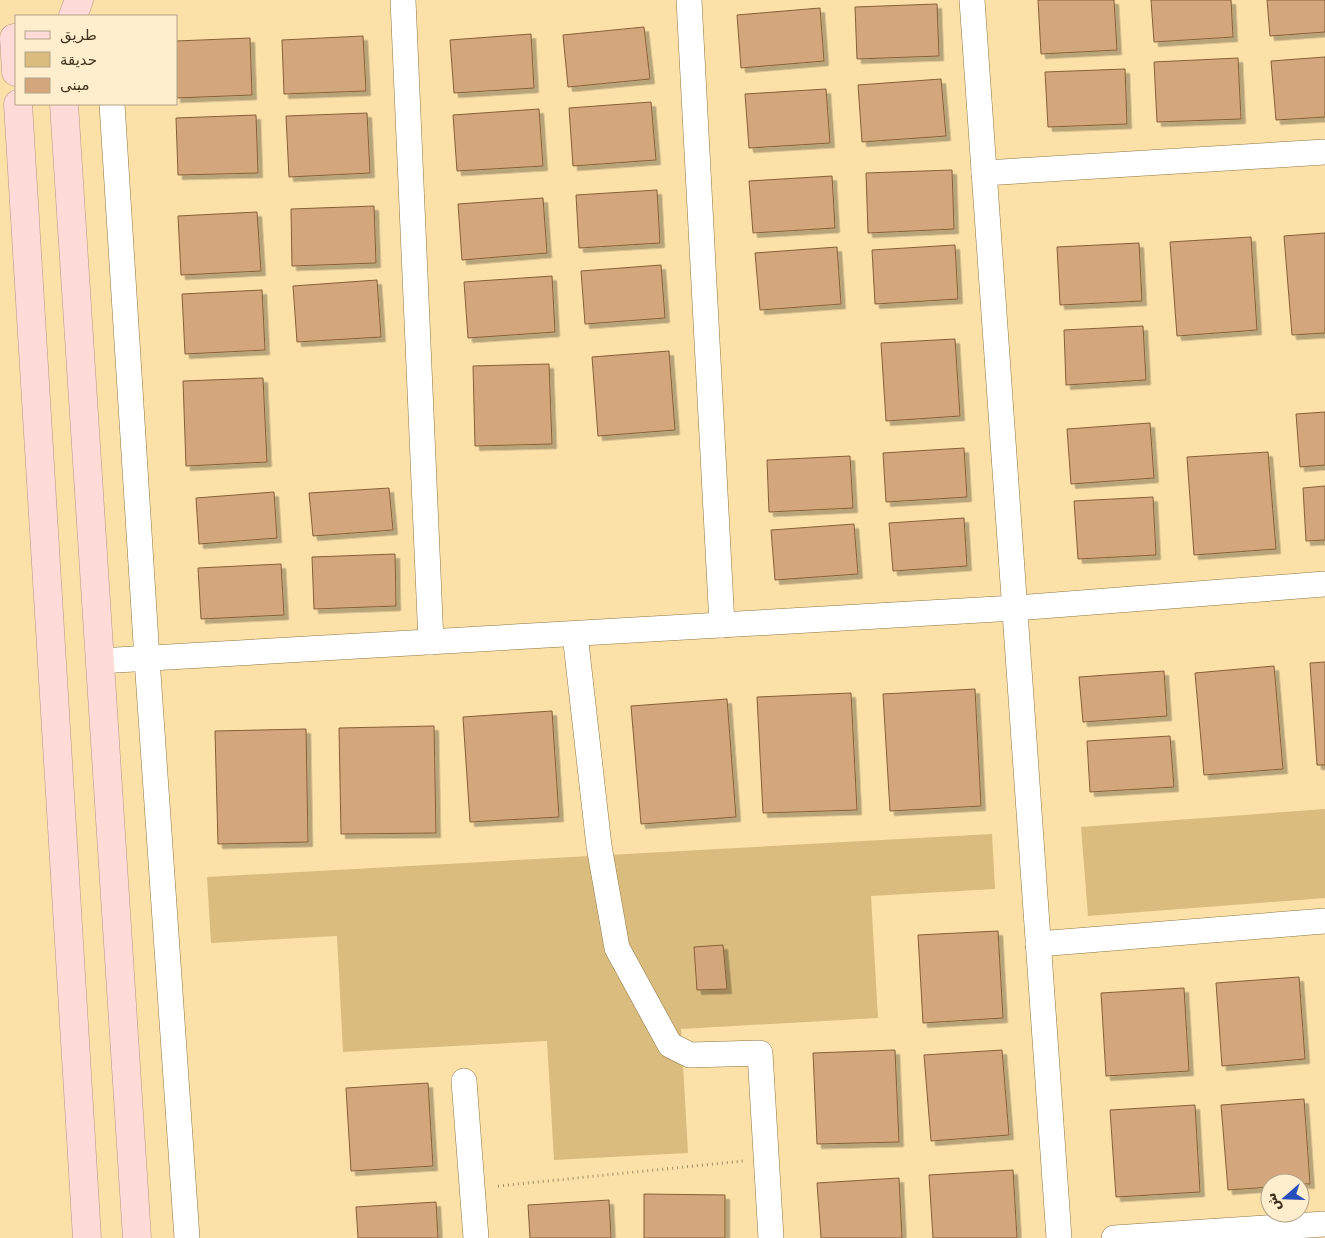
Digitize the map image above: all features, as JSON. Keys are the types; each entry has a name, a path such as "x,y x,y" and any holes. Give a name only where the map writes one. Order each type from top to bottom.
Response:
{"main road":[{"path":"73,15 78,0"},
{"path":"10,35 15,66"},
{"path":"18,105 87,1238"},
{"path":"64,105 137,1238"}],"street":[{"path":"403,0 431,642"},
{"path":"689,0 722,625"},
{"path":"972,0 1058,1238"},
{"path":"112,105 147,658 187,1238"},
{"path":"984,173 1325,152"},
{"path":"99,661 1014,608 1325,584"},
{"path":"575,634 598,846 617,948 670,1045 690,1055 760,1053 772,1238"},
{"path":"1038,944 1325,921"},
{"path":"464,1081 476,1238"},
{"path":"1114,1238 1325,1224"}],"path":[{"path":"472,1188 766,1158"}],"green space":[{"path":"1325,809 1325,898 1088,916 1081,827"},
{"path":"992,834 995,889 871,896 878,1018 681,1029 688,1153 554,1160 547,1041 343,1052 337,936 211,943 207,877"}],"building":[{"path":"1038,0 1114,0 1117,50 1041,54"},
{"path":"1151,0 1231,0 1233,37 1154,42"},
{"path":"1267,0 1325,0 1325,32 1270,36"},
{"path":"937,4 939,56 857,59 855,7"},
{"path":"820,8 824,61 741,68 737,15"},
{"path":"644,27 650,79 568,87 563,35"},
{"path":"531,34 534,88 454,93 450,40"},
{"path":"363,36 366,91 284,94 282,40"},
{"path":"250,38 252,95 178,98 178,41"},
{"path":"1325,57 1325,117 1276,120 1271,61"},
{"path":"1238,58 1241,119 1157,122 1154,62"},
{"path":"1125,69 1127,124 1048,127 1045,72"},
{"path":"941,79 946,136 862,142 858,85"},
{"path":"826,89 830,143 749,148 745,94"},
{"path":"651,102 656,160 573,166 569,108"},
{"path":"539,109 543,166 457,171 453,115"},
{"path":"367,113 370,173 289,177 286,116"},
{"path":"256,115 258,173 178,175 176,118"},
{"path":"952,170 954,229 868,233 866,173"},
{"path":"832,176 835,228 753,233 749,181"},
{"path":"657,190 660,243 579,248 576,195"},
{"path":"543,198 547,253 462,260 458,204"},
{"path":"374,206 376,263 292,266 291,209"},
{"path":"257,212 261,271 181,275 178,216"},
{"path":"1325,233 1325,333 1292,335 1284,236"},
{"path":"1251,237 1257,330 1177,336 1170,242"},
{"path":"1139,243 1142,301 1060,305 1057,247"},
{"path":"955,245 958,299 875,304 872,250"},
{"path":"837,247 841,304 760,310 755,253"},
{"path":"661,265 665,318 585,324 581,271"},
{"path":"552,276 555,332 468,338 464,282"},
{"path":"377,280 381,337 297,342 293,286"},
{"path":"262,290 265,350 185,354 182,294"},
{"path":"1143,326 1146,380 1066,385 1064,330"},
{"path":"955,339 960,416 886,421 881,343"},
{"path":"669,351 675,430 598,436 592,357"},
{"path":"549,364 552,444 475,446 473,366"},
{"path":"263,378 267,462 186,466 183,381"},
{"path":"1325,412 1325,465 1300,467 1296,414"},
{"path":"1150,423 1154,478 1071,484 1067,429"},
{"path":"964,448 967,497 886,502 883,453"},
{"path":"1268,452 1276,549 1194,555 1187,457"},
{"path":"850,456 853,508 769,512 767,460"},
{"path":"1325,486 1325,540 1306,541 1303,488"},
{"path":"389,488 393,530 313,536 309,493"},
{"path":"274,492 277,538 199,544 196,498"},
{"path":"1153,497 1156,555 1078,559 1074,501"},
{"path":"964,518 967,566 893,571 889,523"},
{"path":"854,524 858,574 775,580 771,530"},
{"path":"395,554 396,606 314,609 312,557"},
{"path":"281,564 284,615 201,619 198,568"},
{"path":"1325,662 1325,765 1317,765 1310,663"},
{"path":"1274,666 1283,769 1204,775 1195,673"},
{"path":"1164,671 1167,716 1083,722 1079,677"},
{"path":"975,689 981,806 890,811 883,694"},
{"path":"851,693 857,810 763,813 757,697"},
{"path":"727,699 736,817 641,824 631,706"},
{"path":"552,711 559,817 470,822 463,717"},
{"path":"434,726 436,833 341,834 339,728"},
{"path":"306,729 308,842 218,844 215,731"},
{"path":"1170,736 1174,787 1090,792 1087,741"},
{"path":"998,931 1003,1018 923,1023 918,935"},
{"path":"723,945 727,989 697,990 694,947"},
{"path":"1299,977 1305,1059 1222,1066 1216,983"},
{"path":"1184,988 1189,1071 1106,1076 1101,993"},
{"path":"895,1050 899,1142 817,1144 813,1053"},
{"path":"1002,1050 1009,1135 931,1141 924,1055"},
{"path":"428,1083 433,1166 351,1171 346,1088"},
{"path":"1304,1099 1309,1173 1260,1173 1260,1188 1228,1190 1221,1105"},
{"path":"1195,1105 1200,1192 1116,1197 1110,1110"},
{"path":"1013,1170 1017,1238 933,1238 929,1175"},
{"path":"899,1178 902,1238 821,1238 817,1183"},
{"path":"644,1194 725,1195 725,1238 644,1238"},
{"path":"609,1200 611,1238 530,1238 528,1205"},
{"path":"436,1202 438,1238 358,1238 356,1207"}]}
